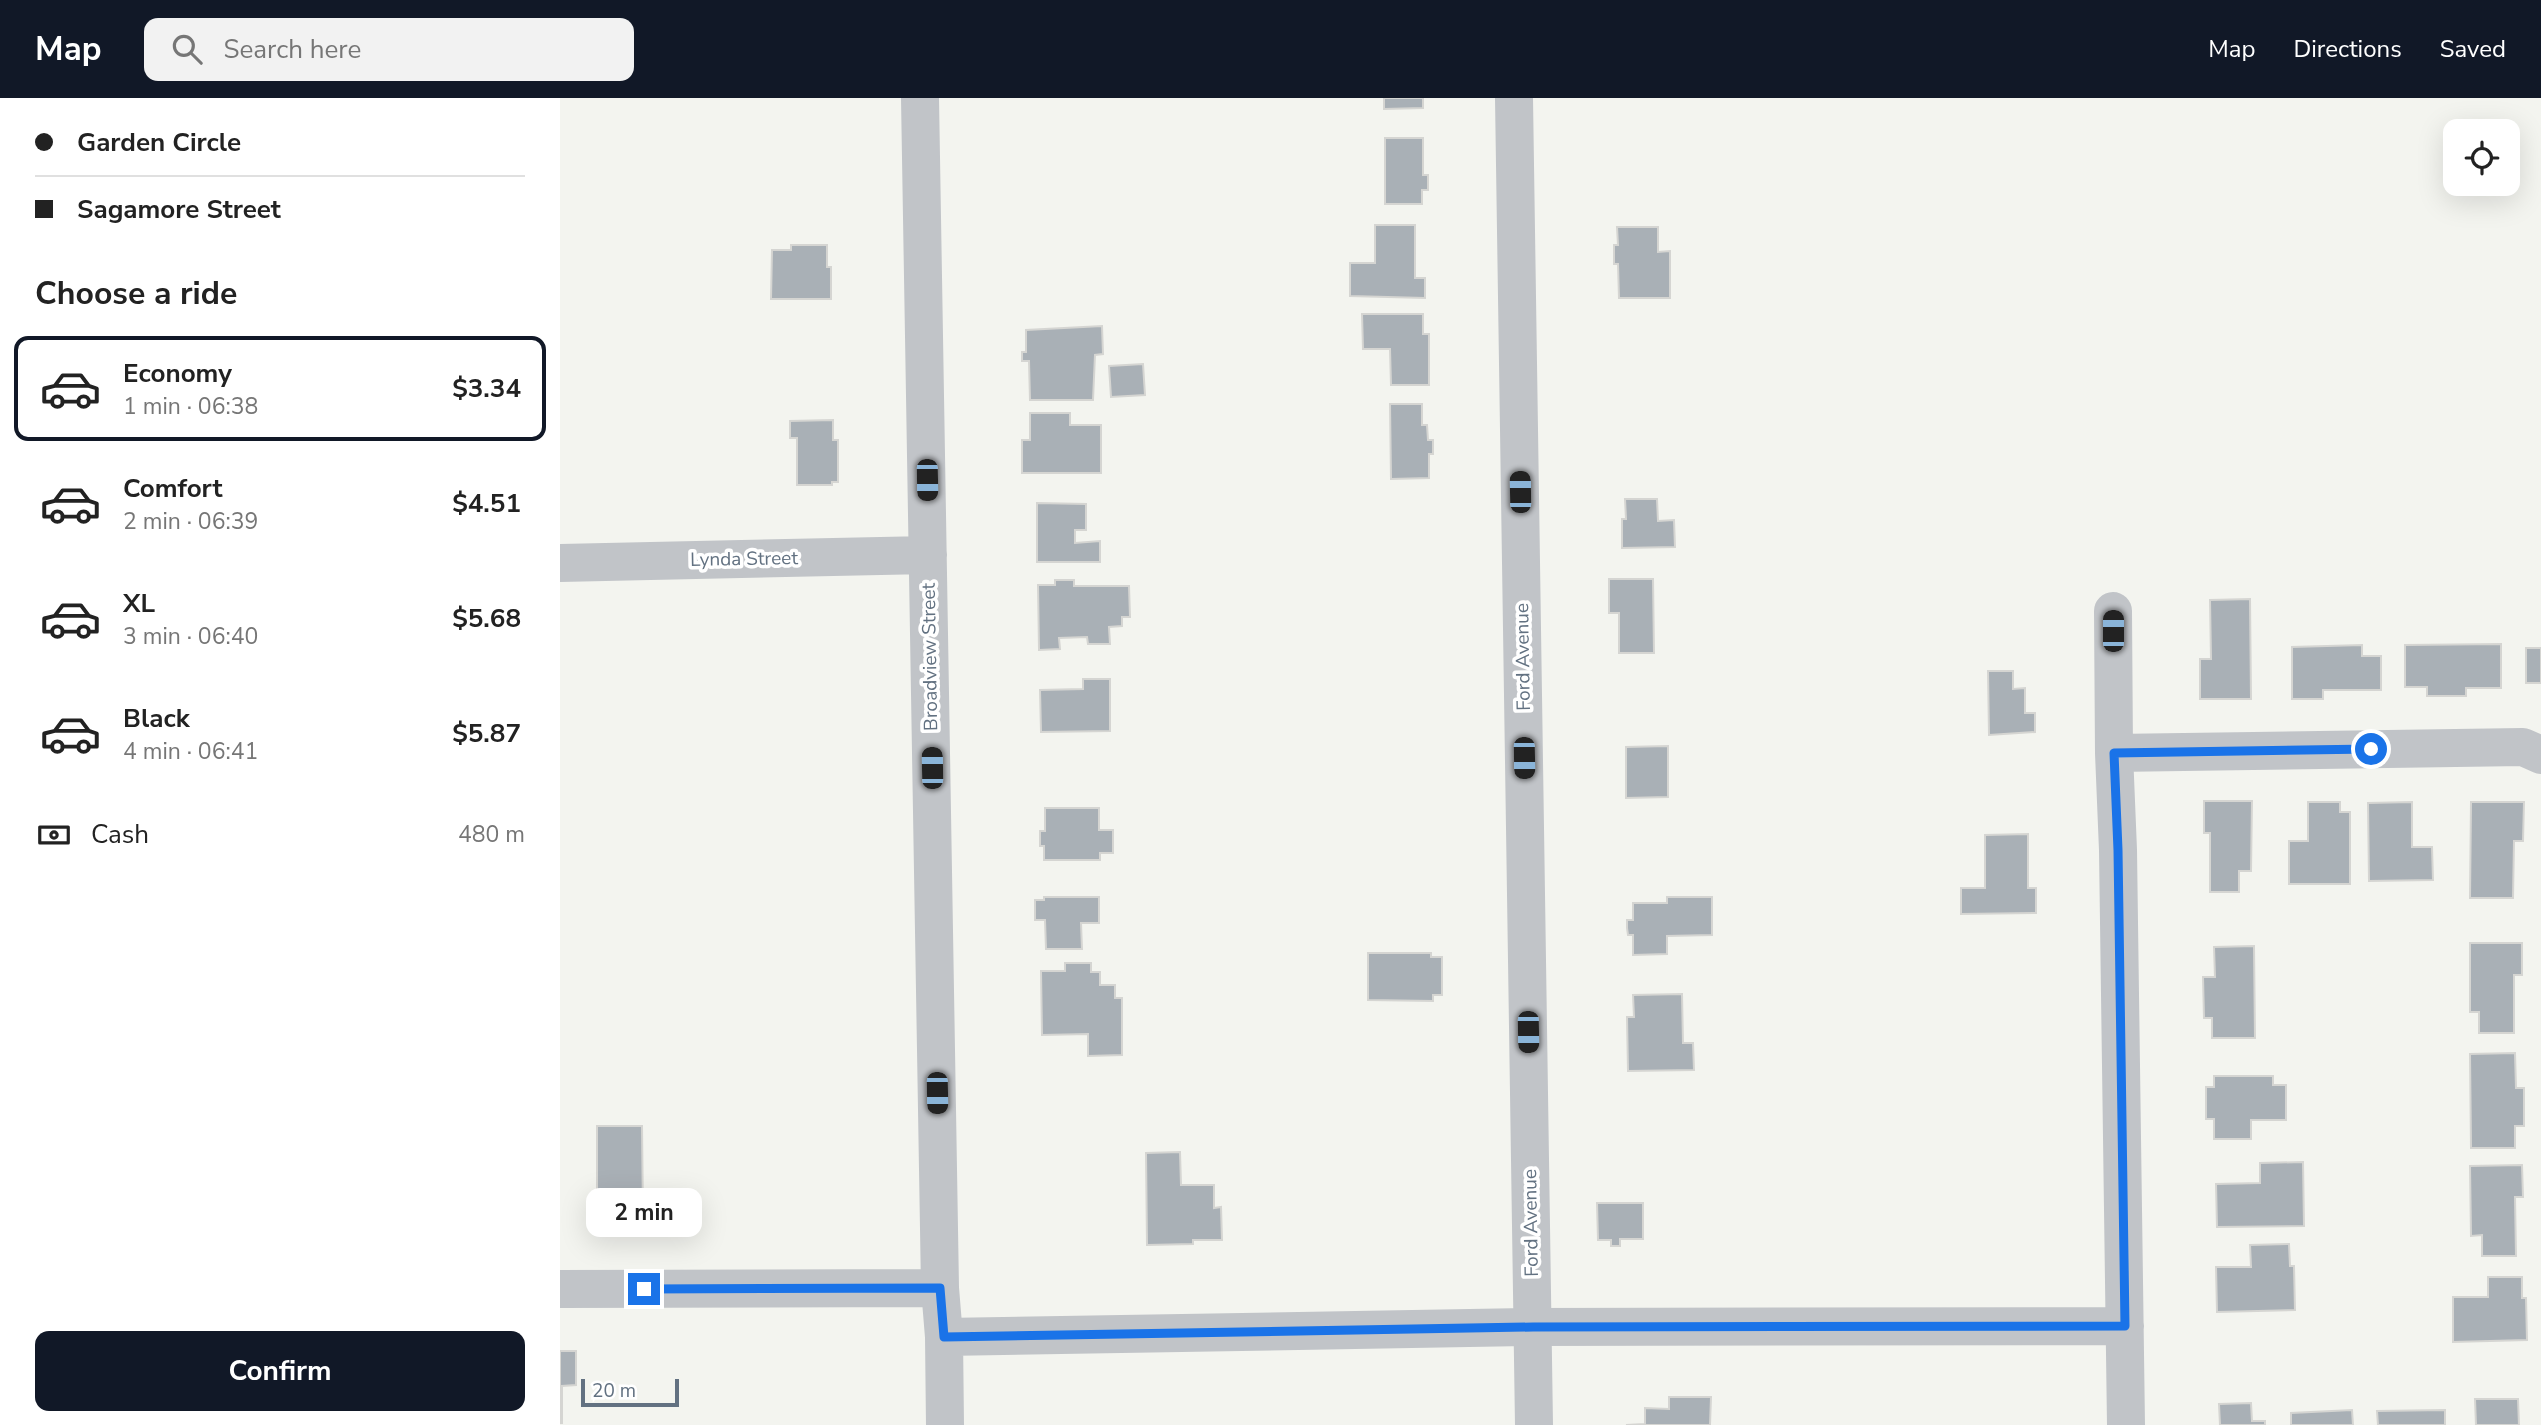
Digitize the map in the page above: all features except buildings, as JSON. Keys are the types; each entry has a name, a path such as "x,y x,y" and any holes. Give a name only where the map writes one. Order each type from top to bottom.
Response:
{"street":[{"name":"Broadview Street","path":"920,98 944,1425"},
{"name":"Ford Avenue","path":"1514,98 1534,1425"},
{"name":"Lynda Street","path":"560,563 928,555"},
{"path":"2113,611 2126,1425"},
{"path":"2114,753 2523,747 2541,755"},
{"path":"560,1289 940,1288"},
{"path":"944,1337 1533,1327 2125,1326"}],"route":[{"path":"644,1289 940,1288 944,1337 1533,1327 2125,1326 2118,850 2114,753 2371,749"}]}
